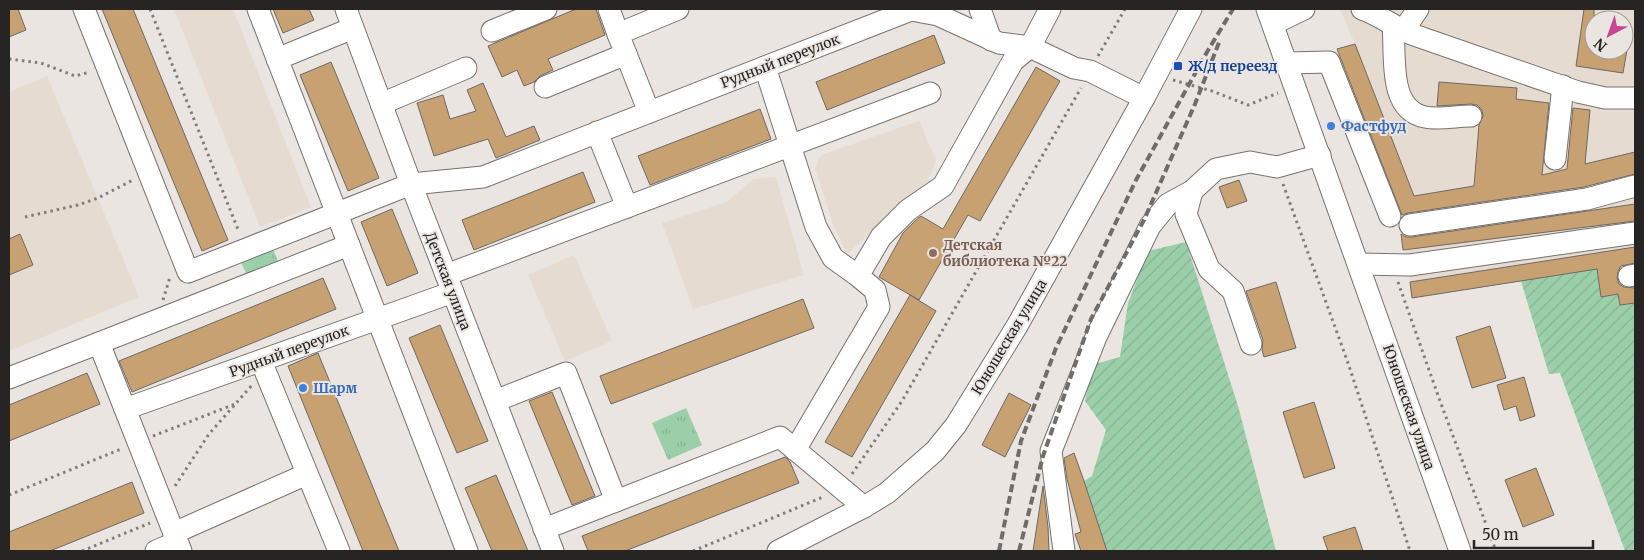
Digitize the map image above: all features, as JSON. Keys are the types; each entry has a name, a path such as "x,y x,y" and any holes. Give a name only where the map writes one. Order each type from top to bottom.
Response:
{"street":[{"path":"84,9 149,172"},
{"path":"258,9 467,551"},
{"name":"Детская улица","path":"346,9 449,284 553,551"},
{"path":"492,31 546,9"},
{"path":"609,9 649,112"},
{"path":"618,34 678,9"},
{"path":"980,9 991,40"},
{"path":"858,276 881,237 908,210 943,186 1013,61 1030,46 1050,9"},
{"name":"Юношеская улица","path":"864,507 910,474 935,451 956,425 1017,326 1144,98 1191,9"},
{"path":"1270,17 1304,9"},
{"path":"1362,9 1379,16 1398,28 1578,92 1604,98 1635,98"},
{"path":"1418,9 1398,28 1396,84 1407,107 1419,116 1427,118 1471,116"},
{"name":"Рудный переулок","path":"149,172 188,272 411,184 483,177 911,10 938,15 998,43 1030,46 1074,68 1090,71 1144,98"},
{"name":"Юношеская улица","path":"1270,17 1460,551"},
{"path":"277,60 353,28"},
{"path":"546,87 626,54"},
{"path":"1287,63 1329,62 1390,216"},
{"path":"764,67 816,227 834,258 875,290 879,307 796,450"},
{"path":"381,104 466,68"},
{"path":"1555,159 1562,86"},
{"name":"Рудный переулок","path":"125,409 263,366 378,319 449,284 627,207 930,94"},
{"path":"598,132 627,207"},
{"path":"1064,551 1051,451 1096,337 1150,226 1168,204 1192,191 1216,169 1250,162 1277,167 1320,155"},
{"path":"1410,225 1587,199 1635,186"},
{"path":"1192,191 1186,214 1209,269 1232,291 1251,344"},
{"path":"1359,264 1410,265 1635,233"},
{"path":"9,378 349,245"},
{"path":"99,343 173,530"},
{"path":"263,366 339,551"},
{"path":"495,401 566,373 616,501"},
{"path":"544,529 780,437 864,507 782,551"},
{"path":"156,551 173,530 307,474"}],"path":[{"path":"150,9 246,249"},
{"path":"694,551 842,489 902,401 1125,9"},
{"path":"9,59 41,63 75,76 108,68"},
{"path":"1156,76 1212,91 1248,105 1277,93 1281,101"},
{"path":"1277,167 1347,360 1410,551"},
{"path":"25,216 98,198 149,172"},
{"path":"1392,265 1496,551"},
{"path":"82,551 173,530 209,434 263,366"}],"shaded area":[{"path":"174,9 233,9 311,207 260,227"},
{"path":"1340,9 1635,9 1635,303 1620,305 1618,294 1601,297 1596,269 1412,298 1398,205 1337,49 1355,44"},
{"path":"47,76 139,297 9,351 9,92"},
{"path":"919,121 936,160 928,181 892,208 866,237 847,254 833,224 815,168 821,155"},
{"path":"776,177 804,275 693,309 662,223 727,202 753,179"},
{"path":"574,255 612,341 565,361 528,275"}],"green space":[{"path":"1186,242 1238,406 1276,551 1107,551 1084,481 1092,476 1106,430 1085,401 1092,365 1120,357 1128,303 1148,251"},
{"path":"273,249 280,266 248,278 241,262"},
{"path":"1597,269 1601,297 1618,294 1620,305 1635,303 1635,551 1625,551 1560,373 1549,374 1521,281"},
{"path":"686,408 702,445 668,460 652,423"}],"building":[{"path":"9,9 18,9 26,30 9,37"},
{"path":"102,9 133,9 228,240 202,251"},
{"path":"273,9 309,9 314,20 283,33"},
{"path":"576,9 596,9 605,35 548,59 553,70 540,76 534,82 524,86 517,70 502,77 488,46"},
{"path":"1584,9 1594,9 1584,10 1584,60 1625,60 1623,73 1576,66"},
{"path":"934,35 945,63 827,110 816,82"},
{"path":"1355,44 1414,196 1474,186 1479,125 1483,116 1482,110 1477,105 1471,104 1437,106 1439,82 1517,88 1516,99 1549,103 1542,175 1567,169 1573,108 1590,110 1585,164 1635,152 1635,174 1584,187 1402,215 1337,49"},
{"path":"331,62 379,178 348,191 300,75"},
{"path":"1036,67 1060,81 980,221 968,215 919,300 879,277 903,233 921,216 943,229"},
{"path":"483,83 506,137 534,126 540,140 496,158 488,139 434,156 417,103 443,95 450,119 476,111 467,90"},
{"path":"760,109 771,139 650,185 638,156"},
{"path":"583,172 595,202 474,250 462,220"},
{"path":"1239,180 1247,201 1227,208 1219,187"},
{"path":"1635,204 1635,221 1403,250 1401,234 1406,237 1412,237"},
{"path":"392,209 418,273 387,286 361,222"},
{"path":"20,234 33,265 9,275 9,239"},
{"path":"1635,247 1635,263 1621,266 1617,278 1619,284 1624,287 1635,288 1635,303 1620,305 1618,294 1601,297 1597,269 1412,298 1410,282"},
{"path":"323,278 336,309 132,392 119,361"},
{"path":"1276,282 1296,348 1264,357 1262,350 1263,340 1246,291"},
{"path":"910,295 936,311 852,457 825,442"},
{"path":"803,299 814,328 611,404 600,376"},
{"path":"440,325 488,441 457,453 409,338"},
{"path":"1490,326 1506,378 1472,388 1456,337"},
{"path":"318,353 399,551 363,551 288,366"},
{"path":"87,373 100,404 9,441 9,405"},
{"path":"1524,377 1535,416 1520,421 1516,406 1504,410 1497,385"},
{"path":"552,392 595,496 572,505 529,401"},
{"path":"1009,393 1031,405 1005,457 982,445"},
{"path":"1314,402 1335,468 1304,478 1283,412"},
{"path":"1074,453 1107,551 1081,551 1075,534 1081,532 1067,479 1064,458"},
{"path":"785,457 790,462 799,483 625,551 588,551 582,536"},
{"path":"1536,468 1554,515 1523,527 1505,480"},
{"path":"496,475 528,551 492,551 465,488"},
{"path":"132,482 144,513 50,551 9,551 9,532"},
{"path":"1043,486 1049,551 1033,551"},
{"path":"1355,527 1363,551 1328,551 1323,537"}],"railway":[{"path":"999,551 1021,441 1056,348 1136,180 1233,9"},
{"path":"1019,551 1043,456 1091,319 1144,220 1195,104 1220,40"}],"place":[{"name":"Ж/д переезд","path":"1178,66"},
{"name":"Фастфуд","path":"1331,126"},
{"name":"Детская библиотека №22","path":"933,253"},
{"name":"Шарм","path":"303,388"}]}
